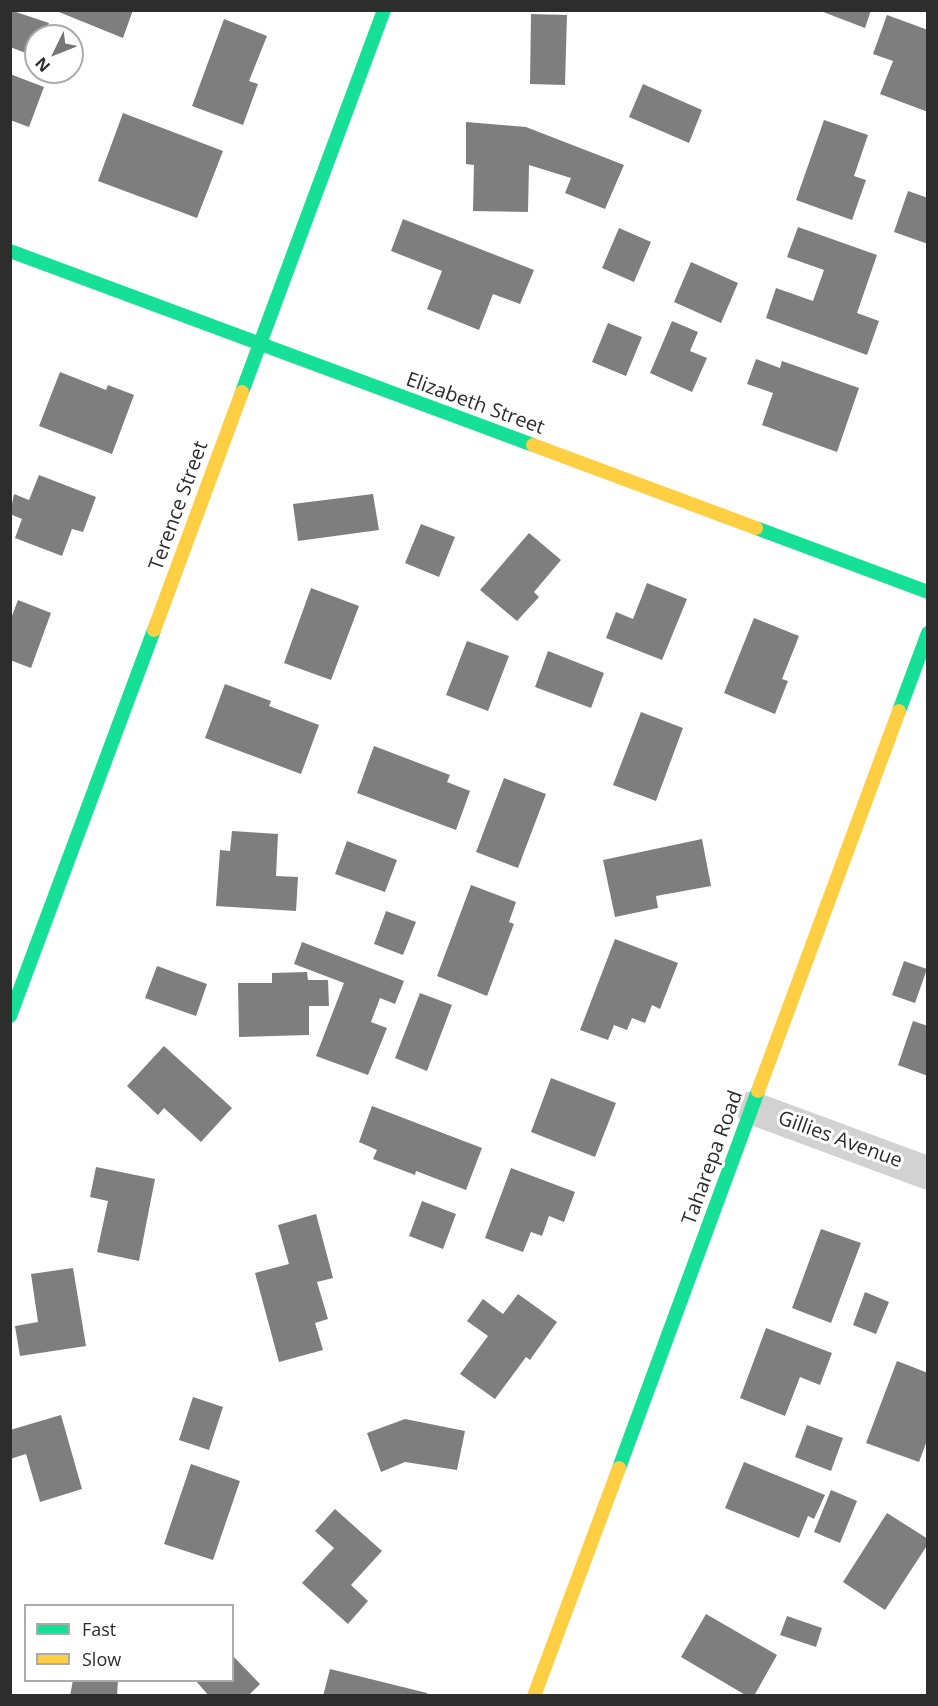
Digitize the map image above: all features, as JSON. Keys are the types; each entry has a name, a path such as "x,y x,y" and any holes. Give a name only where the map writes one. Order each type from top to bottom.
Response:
{"street":[{"name":"Terence Street","path":"10,1016 384,10"},
{"name":"Elizabeth Street","path":"10,250 259,345 927,592"},
{"name":"Taharepa Road","path":"534,1695 927,633"},
{"name":"Gillies Avenue","path":"752,1108 927,1173"}],"building":[{"path":"10,10 49,23 24,24 24,52 10,47"},
{"path":"54,10 133,10 123,38"},
{"path":"818,10 871,10 865,28"},
{"path":"531,14 567,15 565,85 530,84"},
{"path":"887,15 928,30 928,112 880,94 893,61 873,54"},
{"path":"224,19 267,36 249,81 258,84 243,125 192,106"},
{"path":"10,74 24,79 24,84 36,84 44,87 29,127 10,120"},
{"path":"643,84 702,110 689,143 629,117"},
{"path":"123,113 223,151 197,218 98,181"},
{"path":"824,120 868,135 854,176 866,180 852,220 796,200"},
{"path":"466,122 526,127 624,165 605,209 565,193 571,178 529,165 528,212 473,211 474,165 466,164"},
{"path":"908,191 928,198 928,244 894,232"},
{"path":"403,219 534,270 520,304 493,294 479,330 427,309 442,271 391,251"},
{"path":"798,227 877,255 857,313 879,321 867,355 766,318 776,288 813,301 824,270 787,257"},
{"path":"619,228 651,242 634,282 602,268"},
{"path":"691,262 738,283 721,323 674,302"},
{"path":"672,321 698,332 690,351 707,358 692,392 650,373"},
{"path":"608,323 642,337 626,376 592,362"},
{"path":"756,359 780,368 782,361 859,388 837,452 762,425 773,393 747,384"},
{"path":"60,372 106,390 108,385 134,395 112,454 39,426"},
{"path":"39,475 96,497 83,532 72,529 62,556 15,538 22,519 10,514 14,494 29,500"},
{"path":"373,494 379,530 298,541 293,504"},
{"path":"421,524 455,537 439,577 405,563"},
{"path":"529,533 561,560 534,592 539,597 517,621 480,590"},
{"path":"647,583 687,599 662,660 606,638 616,612 633,619"},
{"path":"311,588 359,606 331,680 284,663"},
{"path":"18,600 51,613 31,668 10,660 10,621"},
{"path":"754,618 799,636 782,679 788,681 775,714 724,693"},
{"path":"467,641 509,656 488,711 446,695"},
{"path":"548,651 604,673 591,708 535,687"},
{"path":"225,684 271,701 269,706 319,725 301,774 205,738"},
{"path":"641,712 683,728 656,801 613,785"},
{"path":"374,746 450,775 447,782 470,791 456,830 357,793"},
{"path":"504,778 546,794 518,868 476,852"},
{"path":"232,831 278,834 276,876 298,877 296,911 216,906 220,850 230,851"},
{"path":"702,839 711,886 656,896 658,908 615,917 603,860"},
{"path":"347,841 397,860 385,892 335,874"},
{"path":"471,885 516,902 509,922 514,924 487,996 437,976"},
{"path":"386,911 416,922 403,955 374,944"},
{"path":"615,939 678,963 660,1009 652,1005 645,1023 632,1018 627,1030 614,1025 608,1040 580,1030"},
{"path":"302,942 404,981 395,1004 380,998 371,1022 387,1028 368,1075 316,1056 344,983 294,964"},
{"path":"904,961 927,969 915,1003 892,995"},
{"path":"157,966 207,984 196,1016 145,998"},
{"path":"307,972 308,980 328,980 329,1006 309,1006 309,1035 239,1037 238,983 272,983 272,973"},
{"path":"420,993 452,1005 427,1071 395,1058"},
{"path":"913,1021 928,1026 928,1076 898,1065"},
{"path":"164,1046 232,1108 201,1142 164,1108 158,1115 127,1086"},
{"path":"551,1078 616,1103 595,1157 531,1132"},
{"path":"372,1106 482,1148 466,1190 416,1171 415,1175 373,1159 377,1150 359,1142"},
{"path":"96,1167 155,1179 139,1261 97,1252 108,1201 90,1197"},
{"path":"511,1168 575,1192 564,1222 549,1216 542,1236 531,1232 523,1252 485,1238"},
{"path":"422,1201 456,1214 443,1249 409,1236"},
{"path":"316,1214 333,1278 317,1282 328,1319 315,1323 323,1350 279,1362 255,1273 289,1264 278,1225"},
{"path":"821,1229 861,1243 831,1323 792,1308"},
{"path":"73,1268 86,1346 20,1356 15,1326 38,1322 31,1274"},
{"path":"865,1292 889,1302 876,1334 853,1325"},
{"path":"518,1294 557,1322 530,1360 526,1357 495,1399 460,1374 488,1336 467,1321 483,1299 503,1314"},
{"path":"766,1328 832,1353 820,1385 800,1377 785,1416 740,1398"},
{"path":"897,1361 928,1373 928,1438 919,1462 866,1443"},
{"path":"193,1397 223,1407 209,1450 179,1440"},
{"path":"61,1415 82,1489 40,1502 26,1454 10,1459 10,1430"},
{"path":"405,1419 465,1431 457,1470 405,1462 381,1472 367,1433"},
{"path":"807,1425 843,1438 831,1471 795,1457"},
{"path":"744,1462 825,1495 814,1519 808,1516 799,1538 725,1508"},
{"path":"191,1464 240,1481 213,1560 164,1544"},
{"path":"831,1490 857,1501 840,1543 814,1532"},
{"path":"335,1509 382,1551 351,1585 368,1601 348,1624 302,1583 334,1548 315,1531"},
{"path":"887,1513 928,1539 928,1544 885,1610 843,1582"},
{"path":"706,1614 777,1655 754,1696 747,1696 681,1657"},
{"path":"787,1616 822,1628 816,1647 780,1635"},
{"path":"234,1657 260,1684 248,1696 209,1696 197,1682 234,1682"},
{"path":"330,1669 427,1693 427,1696 323,1696"},
{"path":"73,1682 118,1682 117,1696 70,1696"}],"traffic: fast":[{"path":"242,392 384,10"},
{"path":"10,251 533,445"},
{"path":"756,528 928,592"},
{"path":"10,1016 154,630"},
{"path":"899,711 928,633"},
{"path":"619,1468 758,1091"}],"traffic: slow":[{"path":"154,630 242,392"},
{"path":"533,445 756,528"},
{"path":"758,1091 899,711"},
{"path":"534,1696 619,1468"}]}
